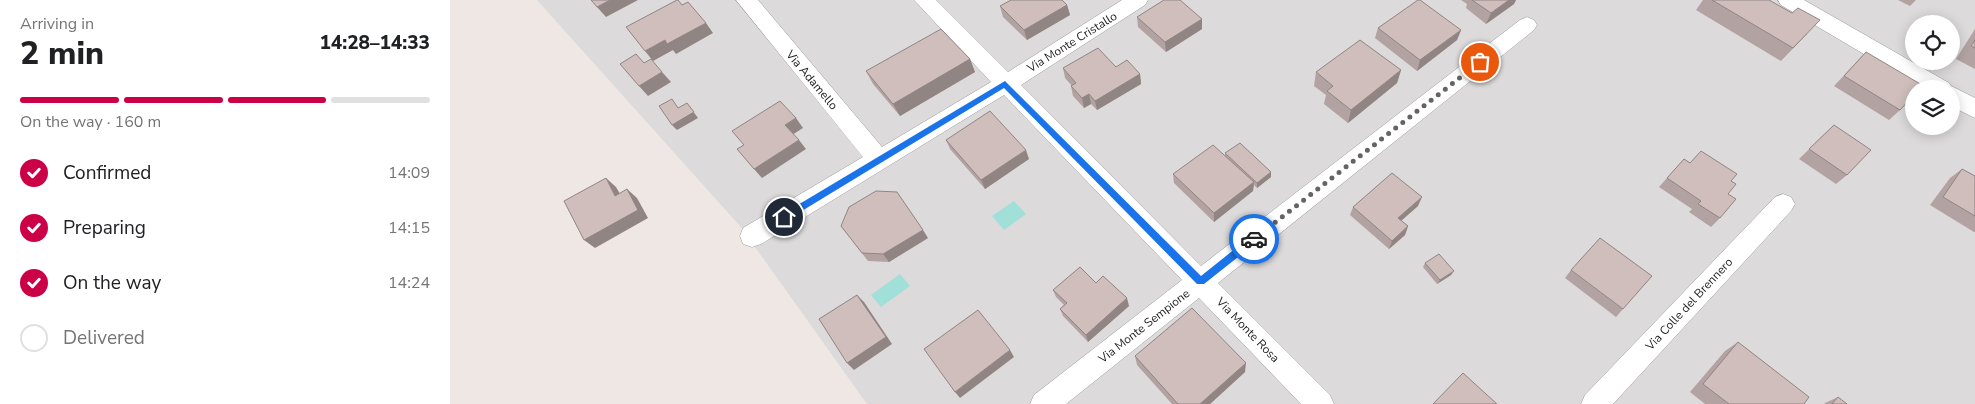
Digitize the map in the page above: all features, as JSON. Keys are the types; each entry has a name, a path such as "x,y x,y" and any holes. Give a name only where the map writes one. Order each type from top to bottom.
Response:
{"street":[{"name":"Via Adamello","path":"746,0 879,160"},
{"name":"Via Monte Rosa","path":"924,0 1320,404"},
{"name":"Via Monte Cristallo","path":"752,236 1005,84 1138,0"},
{"path":"1788,0 1926,80"},
{"name":"Via Monte Sempione","path":"1044,404 1527,25"},
{"path":"1960,100 1975,108"},
{"name":"Via Colle del Brennero","path":"1595,404 1783,204"}],"shaded area":[{"path":"537,0 1975,0 1975,404 867,404 740,226"}],"water":[{"path":"1014,201 1026,214 1004,230 992,216"},
{"path":"900,274 910,286 881,307 871,295"}],"building":[{"path":"591,0 610,0 597,7"},
{"path":"677,0 682,5 688,2 706,23 667,44 665,40 645,51 626,27"},
{"path":"1011,0 1062,0 1067,5 1024,30 1000,6"},
{"path":"1164,0 1180,0 1202,19 1165,42 1137,17"},
{"path":"1418,0 1461,30 1420,60 1378,28"},
{"path":"1472,0 1509,0 1491,13"},
{"path":"1712,0 1769,0 1792,13 1798,8 1820,20 1793,48"},
{"path":"941,29 970,59 893,104 866,71"},
{"path":"1360,40 1401,70 1351,110 1327,91 1333,86 1316,72"},
{"path":"1975,40 1975,48 1971,46"},
{"path":"1098,48 1116,67 1127,60 1140,74 1095,101 1089,94 1082,98 1071,86 1076,83 1063,68"},
{"path":"1866,52 1914,80 1905,80 1905,105 1900,110 1844,76"},
{"path":"636,54 644,63 651,59 662,72 639,86 620,64"},
{"path":"672,99 678,108 687,103 694,112 672,125 659,106"},
{"path":"780,101 796,118 785,125 799,140 754,169 737,149 744,145 732,131"},
{"path":"990,111 1026,150 981,180 946,140"},
{"path":"1834,125 1871,150 1847,175 1809,149"},
{"path":"1240,143 1271,172 1257,183 1225,153"},
{"path":"1213,145 1254,182 1214,213 1173,174"},
{"path":"1701,151 1737,174 1731,181 1736,184 1728,194 1736,199 1720,218 1698,204 1701,201 1667,178 1684,159 1690,163"},
{"path":"1962,169 1975,176 1975,216 1943,197"},
{"path":"1392,173 1422,197 1398,218 1408,226 1392,241 1353,207"},
{"path":"606,178 615,196 627,189 638,210 584,240 564,201"},
{"path":"876,191 897,192 923,230 883,254 862,253 841,226 849,207"},
{"path":"1600,238 1652,276 1623,309 1571,270"},
{"path":"1439,254 1454,271 1440,280 1425,263"},
{"path":"1080,267 1096,283 1103,276 1127,298 1086,335 1060,309 1067,303 1053,290"},
{"path":"857,295 886,337 847,363 819,319"},
{"path":"1192,308 1246,363 1200,404 1178,404 1135,356"},
{"path":"978,310 1010,350 955,392 924,349"},
{"path":"1738,342 1809,397 1804,404 1729,404 1703,384"},
{"path":"1463,373 1497,404 1433,404"},
{"path":"1838,397 1847,404 1832,404"}],"way so far":[{"path":"1254,239 1480,62"}],"route":[{"path":"784,217 1005,84 1200,281 1254,239"}]}
